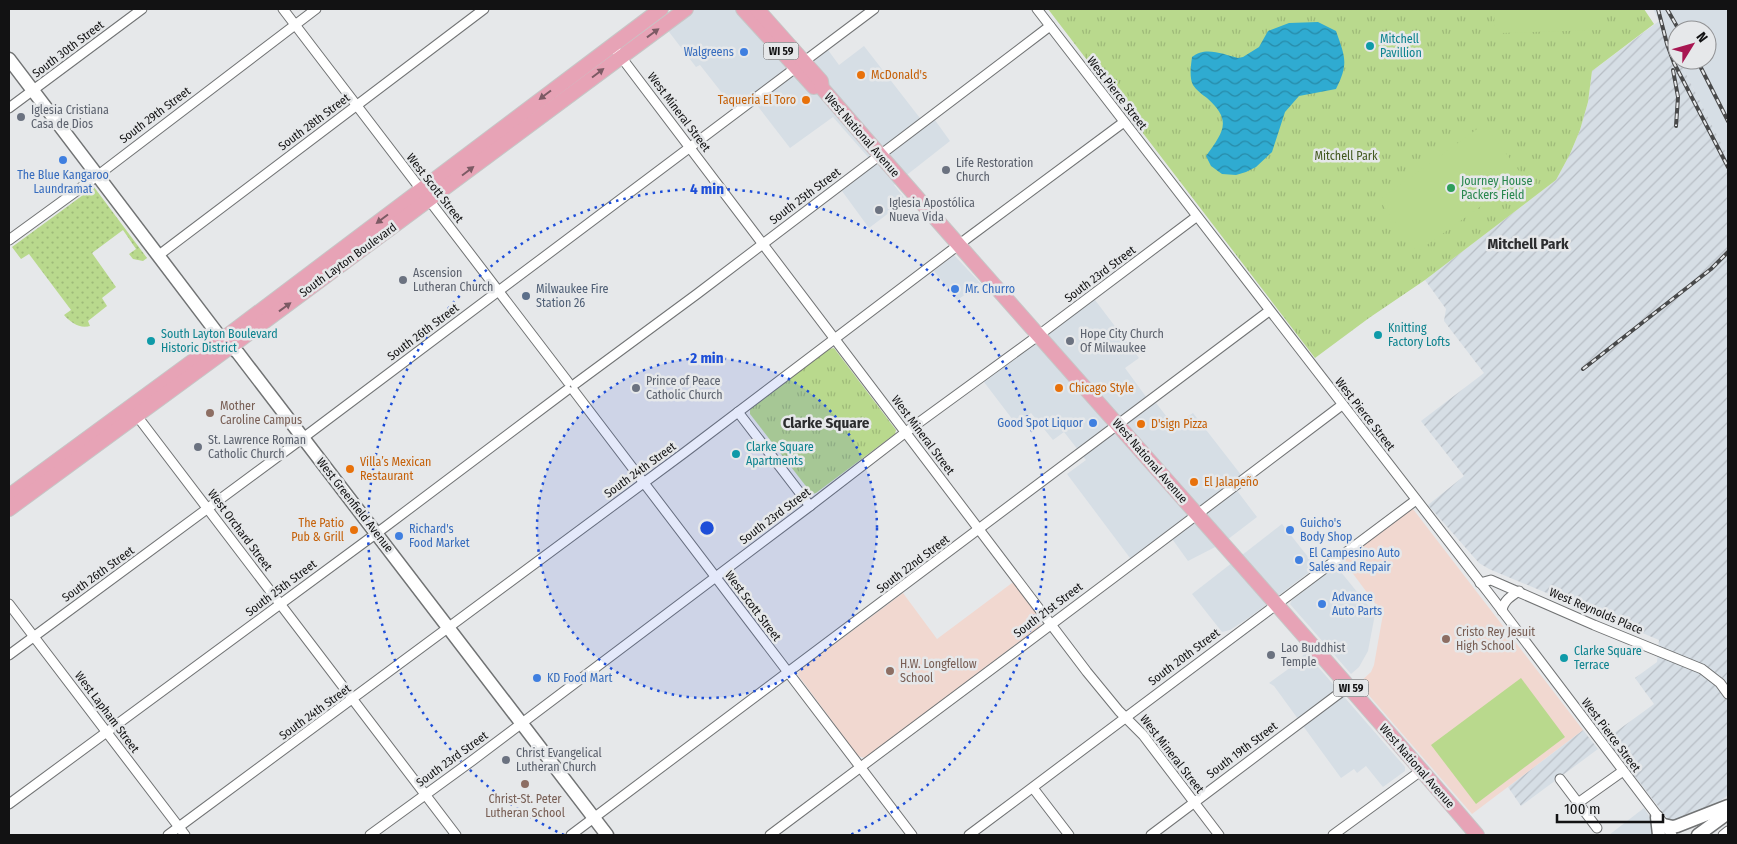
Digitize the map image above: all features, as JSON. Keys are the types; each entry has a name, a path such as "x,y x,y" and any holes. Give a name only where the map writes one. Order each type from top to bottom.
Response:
{"main road":[{"name":"South Layton Boulevard","path":"9,496 133,411 227,343 616,51 661,9"},
{"name":"South Layton Boulevard","path":"616,51 686,9"},
{"name":"West National Avenue","path":"743,9 800,65"},
{"name":"West National Avenue","path":"758,9 814,87 822,88 1349,686 1477,835"},
{"name":"West Greenfield Avenue","path":"9,59 158,255 377,533 607,835"},
{"name":"South Layton Boulevard","path":"9,509 133,411"},
{"path":"1663,828 1672,827 1728,806"},
{"path":"1698,835 1728,813"}],"street":[{"name":"South 30th Street","path":"9,108 142,9"},
{"name":"West Scott Street","path":"283,9 912,835"},
{"name":"South 29th Street","path":"9,240 97,176 316,9"},
{"name":"South 28th Street","path":"158,255 484,9"},
{"name":"South 26th Street","path":"9,656 303,438 874,9"},
{"name":"West Pierce Street","path":"1037,9 1502,611 1623,771 1663,828"},
{"name":"South 25th Street","path":"9,804 377,533 1050,26"},
{"name":"West Mineral Street","path":"616,51 1051,624 1113,704 1144,735 1219,835"},
{"name":"South 24th Street","path":"168,835 644,483 1124,122"},
{"name":"South 23rd Street","path":"370,835 522,723 906,432 1196,217"},
{"name":"South 22nd Street","path":"571,835 1269,311"},
{"name":"South 21st Street","path":"770,835 1342,405"},
{"name":"West Orchard Street","path":"133,411 456,835"},
{"path":"738,412 810,506"},
{"name":"South 20th Street","path":"969,835 1416,500"},
{"name":"West Reynolds Place","path":"1480,583 1491,580 1594,625 1702,668 1720,682 1728,694"},
{"path":"1502,611 1502,606 1506,600 1519,591"},
{"name":"West Lapham Street","path":"9,604 185,835"},
{"name":"South 19th Street","path":"1151,835 1349,686"},
{"path":"1333,835 1422,770"},
{"path":"1578,804 1623,771"},
{"path":"1560,779 1597,828"},
{"path":"1033,788 1069,835"},
{"path":"1723,835 1728,831"}],"shaded area":[{"path":"692,9 736,9 795,76 828,50 839,65 864,46 923,122 932,116 950,141 894,185 906,200 869,228 842,191 875,165 833,117 790,148 753,100 737,112 700,65 696,67 666,28"},
{"path":"1653,9 1728,9 1728,157 1684,70 1717,70 1717,20 1667,20 1667,36"},
{"path":"1659,21 1667,37 1667,70 1684,70 1728,157 1728,795 1720,801 1719,806 1679,822 1668,819 1606,739 1654,704 1635,678 1657,662 1659,640 1489,569 1479,563 1428,505 1464,476 1421,421 1484,373 1444,321 1446,309 1425,280 1556,180 1580,130 1588,102 1592,71"},
{"path":"954,255 981,284 957,300 934,271"},
{"path":"1092,296 1139,358 1125,368 1152,405 1156,403 1174,426 1193,413 1245,480 1235,488 1257,517 1223,543 1188,561 1170,536 1133,562 1067,474 1086,460 1064,432 1053,440 1031,413 1016,424 984,382"},
{"name":"Cristo Rey Jesuit High School","path":"1413,509 1583,730 1472,814 1360,685 1360,682 1371,672 1374,665 1383,614 1344,560"},
{"path":"1282,524 1316,567 1250,617 1230,630 1222,632 1192,594"},
{"path":"1336,566 1375,614 1368,651 1359,667 1351,674 1290,604 1292,600"},
{"name":"H.W. Longfellow School","path":"1014,583 1042,621 1040,626 865,758 858,756 798,675 800,670 903,593 937,639"},
{"path":"1306,653 1405,767 1405,771 1383,787 1366,766 1357,773 1354,769 1341,778 1274,686 1269,683 1298,662 1297,660"},
{"path":"1583,730 1598,749 1521,806 1508,787"},
{"path":"1644,808 1655,825 1655,835 1609,835"}],"green space":[{"name":"Mitchell Park","path":"1048,9 1644,9 1654,24 1592,71 1588,102 1580,130 1556,180 1425,280 1315,358"},
{"path":"1495,9 1599,9 1599,30 1501,33 1494,25"},
{"name":"Journey House Packers Field","path":"1484,124 1523,176 1417,252 1379,200"},
{"path":"94,187 147,258 143,261 133,259 129,254 136,249 123,230 92,253 116,287 102,298 107,306 88,321 90,326 83,327 73,323 64,315 71,310 29,254 21,259 12,247"},
{"path":"834,348 896,430 895,434 816,493 812,494 750,414 750,410 829,349"},
{"path":"1521,678 1565,737 1476,804 1431,745"}],"water":[{"path":"1318,22 1336,31 1342,47 1343,73 1336,89 1299,96 1285,112 1272,152 1256,167 1246,172 1236,175 1222,174 1211,166 1206,156 1221,133 1223,120 1215,106 1193,85 1191,75 1192,57 1208,51 1238,58 1243,57 1259,47 1268,31 1289,23"}],"railway":[{"path":"1658,9 1674,63 1728,167"},
{"path":"1667,9 1673,20"},
{"path":"1673,70 1678,97 1676,126"},
{"path":"1702,70 1728,121"},
{"path":"1583,369 1711,269 1728,252"}],"place":[{"name":"Mitchell Pavillion","path":"1370,46"},
{"name":"Walgreens","path":"744,52"},
{"name":"McDonald's","path":"861,75"},
{"name":"Taqueria El Toro","path":"806,100"},
{"name":"Iglesia Cristiana Casa de Dios","path":"21,117"},
{"name":"The Blue Kangaroo Laundramat","path":"63,160"},
{"name":"Life Restoration Church","path":"946,170"},
{"name":"Journey House Packers Field","path":"1451,188"},
{"name":"Iglesia Apostólica Nueva Vida","path":"879,210"},
{"name":"Ascension Lutheran Church","path":"403,280"},
{"name":"Mr. Churro","path":"955,289"},
{"name":"Milwaukee Fire Station 26","path":"526,296"},
{"name":"Knitting Factory Lofts","path":"1378,335"},
{"name":"South Layton Boulevard Historic District","path":"151,341"},
{"name":"Hope City Church Of Milwaukee","path":"1070,341"},
{"name":"Prince of Peace Catholic Church","path":"636,388"},
{"name":"Chicago Style","path":"1059,388"},
{"name":"Mother Caroline Campus","path":"210,413"},
{"name":"Good Spot Liquor","path":"1093,423"},
{"name":"D'sign Pizza","path":"1141,424"},
{"name":"St. Lawrence Roman Catholic Church","path":"198,447"},
{"name":"Clarke Square Apartments","path":"736,454"},
{"name":"Villa’s Mexican Restaurant","path":"350,469"},
{"name":"El Jalapeño","path":"1194,482"},
{"name":"The Patio Pub & Grill","path":"354,530"},
{"name":"Guicho's Body Shop","path":"1290,530"},
{"name":"Richard's Food Market","path":"399,536"},
{"name":"El Campesino Auto Sales and Repair","path":"1299,560"},
{"name":"Advance Auto Parts","path":"1322,604"},
{"name":"Cristo Rey Jesuit High School","path":"1446,639"},
{"name":"Lao Buddhist Temple","path":"1271,655"},
{"name":"Clarke Square Terrace","path":"1564,658"},
{"name":"H.W. Longfellow School","path":"890,671"},
{"name":"KD Food Mart","path":"537,678"},
{"name":"Christ Evangelical Lutheran Church","path":"506,760"},
{"name":"Christ-St. Peter Lutheran School","path":"525,784"}],"district":[{"name":"Mitchell Park","path":"1528,244"},
{"name":"Clarke Square","path":"826,423"}]}
